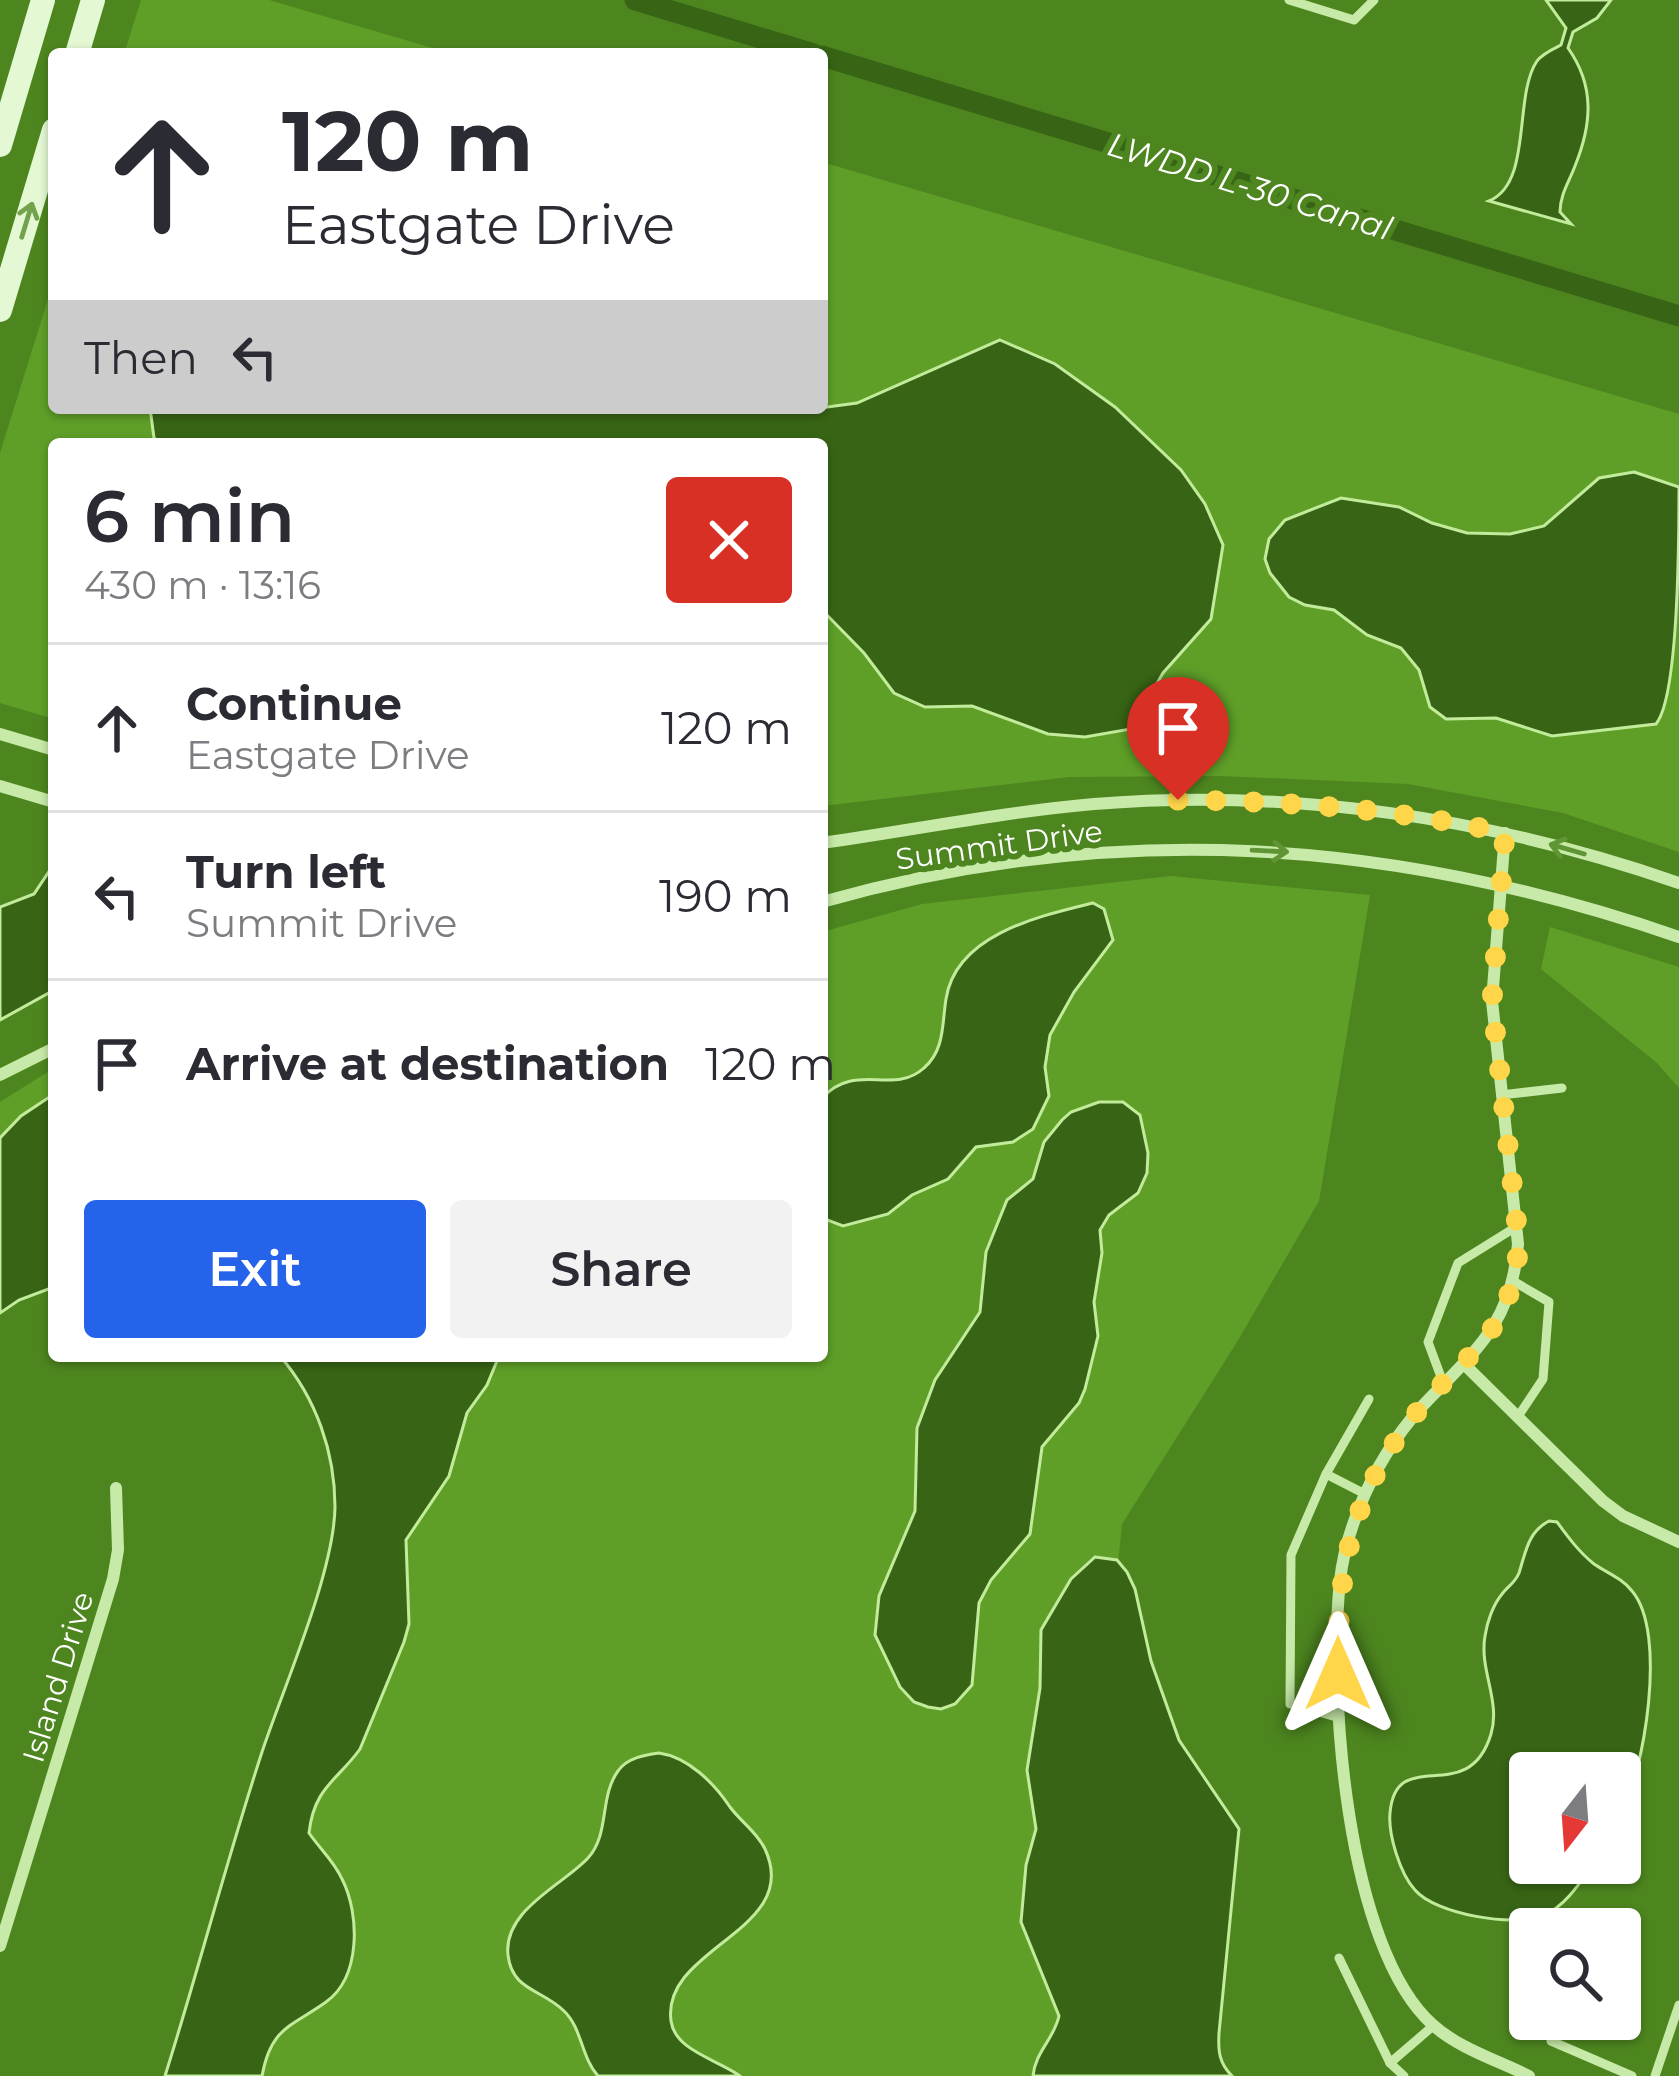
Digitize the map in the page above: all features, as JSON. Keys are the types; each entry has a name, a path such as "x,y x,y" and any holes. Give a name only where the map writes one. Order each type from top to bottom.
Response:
{"main road":[{"path":"0,145 43,0"},
{"path":"79,48 93,0"},
{"path":"0,310 48,150"}],"street":[{"path":"0,734 48,748"},
{"path":"0,786 48,800"},
{"name":"Summit Drive","path":"828,841 1005,813 1178,800 1354,809 1447,820 1679,883"},
{"path":"1505,833 1492,1001 1519,1244 1514,1281 1498,1323 1465,1365 1411,1419 1365,1494 1340,1578 1341,1718 1354,1849 1381,1942 1409,1996 1433,2026 1529,2076"},
{"name":"Summit Drive","path":"828,901 1016,861 1167,850 1274,851 1420,867 1501,883 1679,937"},
{"path":"0,1075 48,1051"},
{"path":"1465,1365 1603,1501 1623,1516 1679,1541"},
{"name":"Island Drive","path":"0,1946 7,1895 113,1579 118,1550 116,1488"}],"lane":[{"path":"1288,0 1354,20 1374,0"},
{"path":"1502,1095 1562,1088"},
{"path":"1444,1385 1428,1342 1458,1263 1516,1227"},
{"path":"1514,1281 1549,1302 1543,1379 1517,1418"},
{"path":"1341,1718 1290,1704 1292,1555 1326,1474 1369,1399"},
{"path":"1326,1474 1365,1494"},
{"path":"1339,1958 1390,2063 1404,2076"},
{"path":"1654,2076 1678,2005"},
{"path":"1390,2063 1433,2026"},
{"path":"1551,2041 1632,2076"}],"shaded area":[{"path":"141,0 269,0 433,48 126,48"},
{"path":"1546,0 1611,0 1597,18 1573,32 1568,48 1583,77 1588,106 1581,150 1560,206 1571,224 1489,201 1512,176 1530,76 1539,58 1561,45 1566,28"},
{"path":"828,164 1679,414 1679,852 1563,813 1408,784 1222,776 1069,777 828,805 828,438 48,438 48,717 0,703 0,453 48,299 48,414 828,414"},
{"path":"1000,340 1055,364 1115,407 1181,470 1205,504 1223,545 1211,619 1163,673 1131,729 1085,737 1048,734 972,706 925,707 894,693 828,616 828,438 154,438 151,414 828,414 828,407 857,403"},
{"path":"1634,472 1679,487 1673,649 1664,708 1656,724 1552,736 1496,718 1446,719 1430,707 1419,670 1401,648 1367,635 1334,610 1289,597 1265,559 1269,539 1285,520 1341,498 1399,507 1467,533 1510,534 1544,526 1599,478"},
{"path":"48,873 48,993 0,1020 0,907 34,894"},
{"path":"1171,876 1370,895 1319,1201 1122,1524 1079,1959 1176,2076 183,2076 401,1384 381,1362 828,1362 828,930 922,904"},
{"path":"1093,903 1104,909 1113,940 1074,992 1050,1035 1045,1067 1049,1096 1033,1129 1013,1142 976,1147 948,1179 912,1195 888,1214 843,1226 828,1220 828,1093 848,1082 900,1079 924,1068 939,1045 946,999 966,958 1003,932"},
{"path":"1550,927 1679,967 1679,1088 1657,1063 1541,969"},
{"path":"48,1072 48,1210 0,1197 0,1102"},
{"path":"48,1098 48,1289 0,1313 0,1138"},
{"path":"1099,1102 1123,1102 1140,1115 1147,1173 1138,1193 1109,1215 1100,1230 1102,1253 1094,1302 1098,1336 1085,1389 1042,1447 1030,1534 991,1580 979,1603 972,1685 955,1704 928,1707 914,1702 900,1687 875,1635 879,1596 915,1511 917,1428 935,1380 980,1312 986,1252 1007,1200 1033,1179 1044,1142 1062,1120"},
{"path":"285,1362 497,1362 467,1413 449,1476 406,1540 409,1624 404,1642 360,1749 322,1794 312,1817 309,1833 339,1873 352,1909 354,1944 346,1977 326,2002 277,2038 262,2076 165,2076 249,1792 317,1596 332,1534 334,1486 327,1446"},
{"path":"1557,1522 1594,1564 1632,1591 1649,1638 1648,1703 1641,1752 1509,1752 1509,1884 1579,1884 1556,1908 1509,1908 1509,1920 1496,1919 1440,1906 1415,1890 1396,1853 1390,1813 1395,1793 1405,1782 1466,1769 1480,1756 1493,1722 1484,1649 1487,1625 1542,1525"},
{"path":"1095,1557 1117,1560 1127,1572 1179,1740 1239,1829 1219,2039 1222,2061 1232,2076 1033,2076 1059,2016 1021,1922 1026,1865 1036,1829 1027,1770 1040,1688 1041,1630 1071,1579"},
{"path":"659,1753 680,1760 708,1780 765,1849 771,1877 765,1900 687,1974 674,1996 671,2021 681,2040 740,2076 598,2076 570,2018 522,1983 511,1967 509,1939 515,1925 595,1848 618,1771 631,1760"}],"waterway":[{"name":"LWDD L-30 Canal","path":"635,0 794,48"},
{"name":"LWDD L-30 Canal","path":"828,58 1679,316"}],"route":[{"path":"1178,800 1354,809 1447,820 1505,833 1492,1001 1519,1244 1516,1271 1498,1323 1483,1346 1411,1419 1365,1494 1340,1578 1338,1674"}]}
